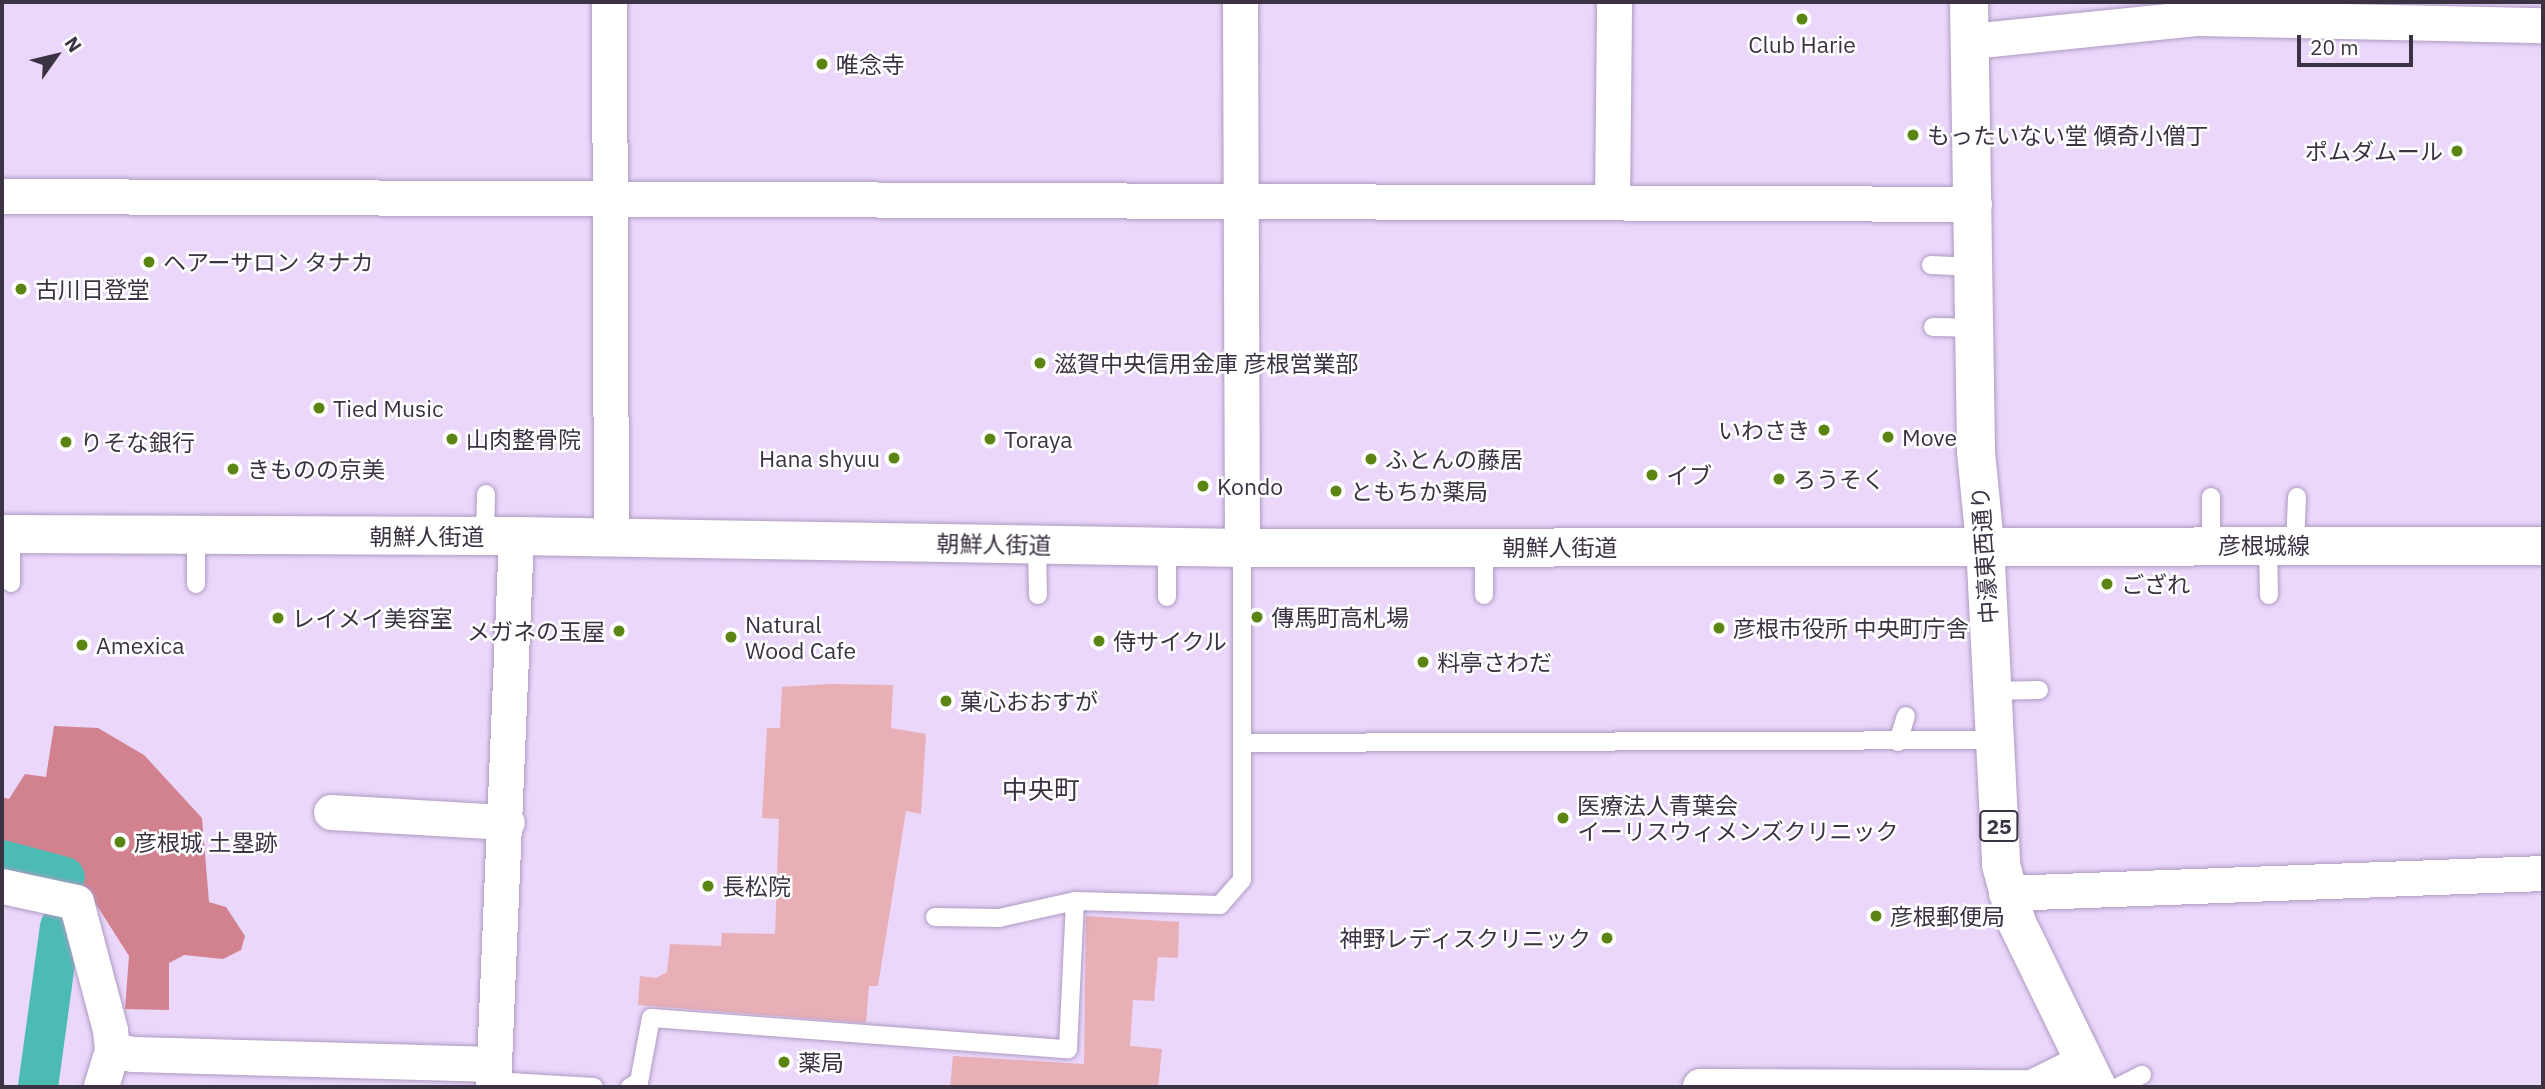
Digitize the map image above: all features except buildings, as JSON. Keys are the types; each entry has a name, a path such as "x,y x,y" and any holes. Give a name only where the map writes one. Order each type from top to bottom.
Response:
{"street":[{"path":"609,2 609,196 604,273 611,538"},
{"path":"1240,2 1242,548"},
{"path":"1612,202 1614,2"},
{"name":"中濠東西通り","path":"1969,2 1976,267 1972,328 1976,452 1985,544 1994,740 2006,893 2091,1074"},
{"path":"1971,41 2198,19 2543,25"},
{"path":"2,196 117,192 320,192 544,202 666,190 952,190 1118,205 1242,198 1570,193 1612,202 1815,209 1974,204"},
{"name":"朝鮮人街道","path":"6,534 501,536 1242,548 1985,544"},
{"path":"112,1049 169,1062 493,1077 491,1007 507,822 501,536"},
{"name":"彦根城線","path":"1985,544 2543,546"},
{"path":"331,812 507,822"},
{"path":"2006,893 2126,881 2543,873"},
{"path":"2,886 76,901 112,1049 101,1087"},
{"path":"1700,1086 2032,1087 2091,1074"}],"lane":[{"path":"1931,265 1976,267"},
{"path":"1933,327 1972,328"},
{"path":"486,494 501,536"},
{"path":"2211,497 2211,545"},
{"path":"2269,595 2297,497"},
{"path":"6,534 11,583"},
{"path":"196,536 196,584"},
{"path":"1037,545 1038,595"},
{"path":"1167,547 1167,597"},
{"path":"1483,547 1483,595"},
{"path":"935,917 999,918 1074,901 1155,897 1220,905 1242,880 1242,548"},
{"path":"1992,691 2039,690"},
{"path":"1898,742 1906,716"},
{"path":"1242,743 1994,740"},
{"path":"630,1087 639,1082 651,1018 847,1037 1068,1049 1074,901"},
{"path":"2118,1087 2142,1075"},
{"path":"493,1077 594,1087"}],"shaded area":[{"path":"830,684 893,685 891,728 926,734 921,814 906,811 878,986 869,986 866,1023 638,1005 640,976 656,978 667,972 670,944 721,946 722,933 775,934 779,819 762,818 767,728 780,728 782,687"},
{"path":"54,726 98,728 144,755 202,818 209,902 226,907 245,936 241,950 223,959 184,955 169,963 169,1010 125,1009 129,956 87,890 68,872 2,852 2,797 9,799 25,774 46,777"},
{"path":"1086,916 1179,922 1178,958 1158,957 1154,1001 1133,1000 1130,1046 1162,1049 1158,1087 950,1087 953,1056 1084,1064"}],"waterway":[{"path":"2,860 65,877"},
{"path":"38,1087 60,927"}],"place":[{"name":"Club Harie","path":"1802,19"},
{"name":"唯念寺","path":"822,64"},
{"name":"もったいない堂 傾奇小僧丁","path":"1913,135"},
{"name":"ポムダムール","path":"2457,151"},
{"name":"ヘアーサロン タナカ","path":"149,262"},
{"name":"古川日登堂","path":"21,289"},
{"name":"滋賀中央信用金庫 彦根営業部","path":"1040,363"},
{"name":"Tied Music","path":"319,408"},
{"name":"いわさき","path":"1824,430"},
{"name":"Move","path":"1888,437"},
{"name":"山肉整骨院","path":"452,439"},
{"name":"Toraya","path":"990,439"},
{"name":"りそな銀行","path":"66,442"},
{"name":"Hana shyuu","path":"894,458"},
{"name":"ふとんの藤居","path":"1371,459"},
{"name":"きものの京美","path":"233,469"},
{"name":"イブ","path":"1652,475"},
{"name":"ろうそく","path":"1779,479"},
{"name":"Kondo","path":"1203,486"},
{"name":"ともちか薬局","path":"1336,491"},
{"name":"ござれ","path":"2107,584"},
{"name":"傳馬町高札場","path":"1257,617"},
{"name":"レイメイ美容室","path":"278,618"},
{"name":"彦根市役所 中央町庁舎","path":"1719,628"},
{"name":"メガネの玉屋","path":"619,631"},
{"name":"Natural Wood Cafe","path":"731,637"},
{"name":"侍サイクル","path":"1099,641"},
{"name":"Amexica","path":"82,645"},
{"name":"料亭さわだ","path":"1423,662"},
{"name":"菓心おおすが","path":"946,701"},
{"name":"医療法人青葉会 イーリスウィメンズクリニック","path":"1563,818"},
{"name":"彦根城 土塁跡","path":"120,842"},
{"name":"長松院","path":"708,886"},
{"name":"彦根郵便局","path":"1876,916"},
{"name":"神野レディスクリニック","path":"1607,938"},
{"name":"薬局","path":"784,1062"}],"district":[{"name":"中央町","path":"1041,790"}]}
